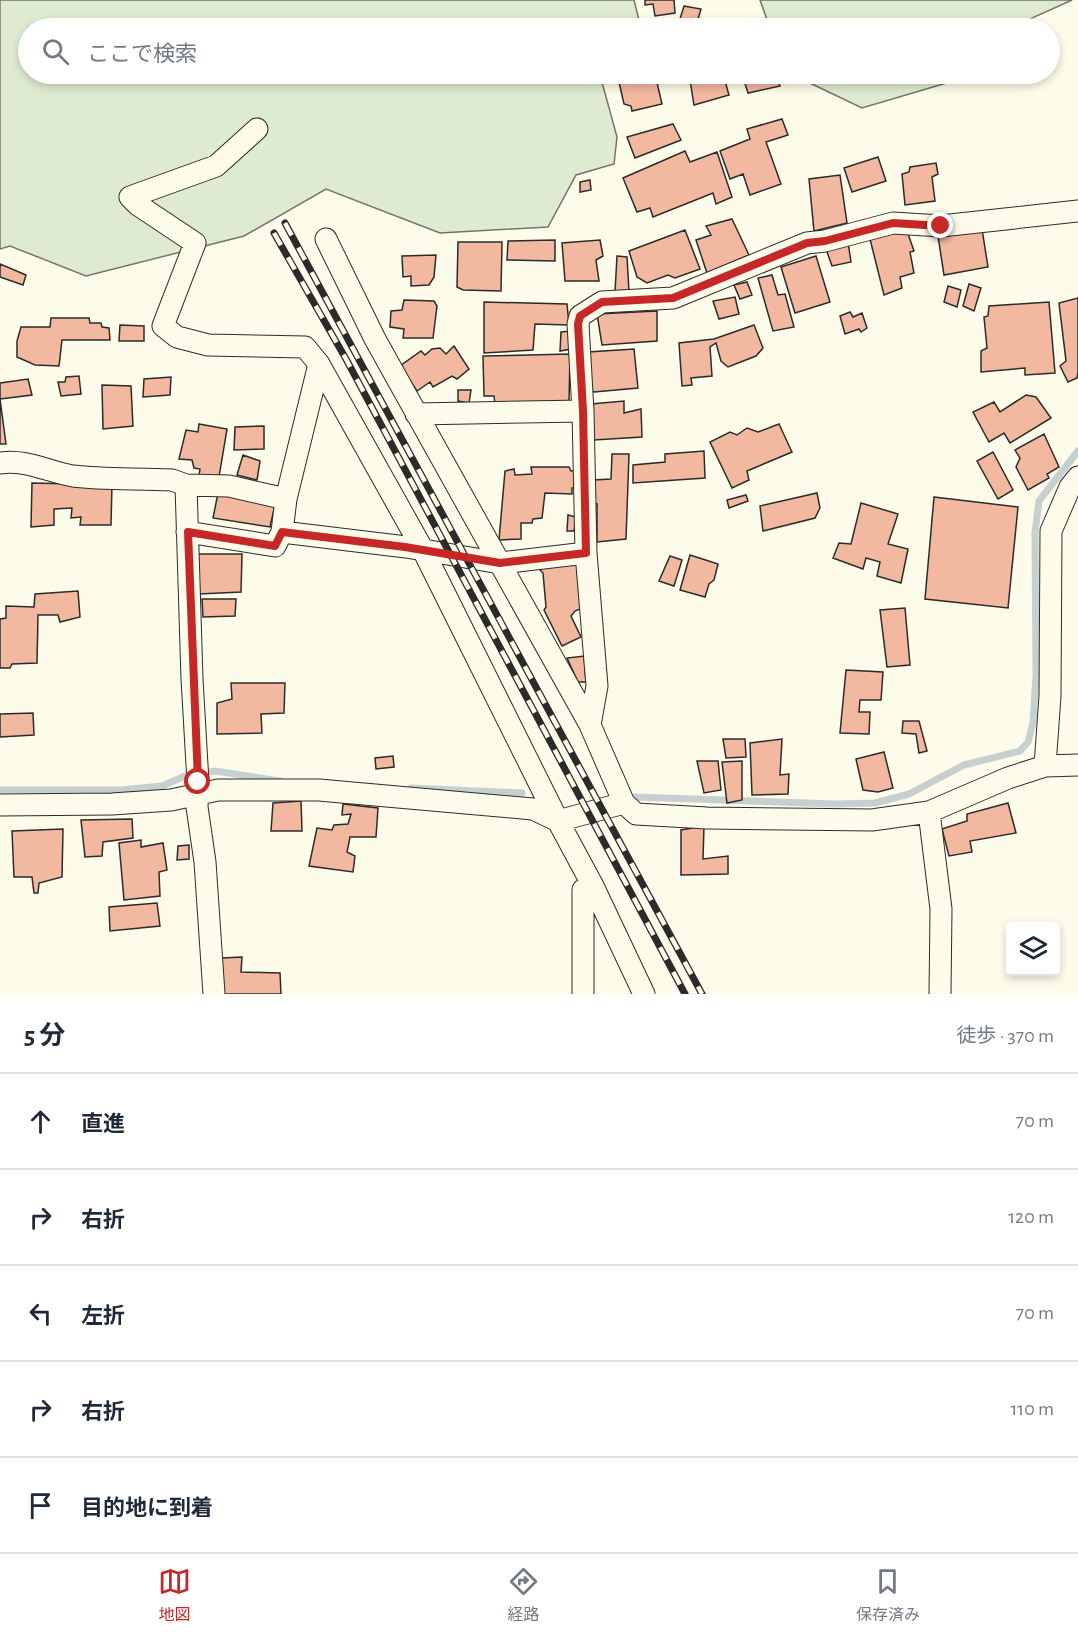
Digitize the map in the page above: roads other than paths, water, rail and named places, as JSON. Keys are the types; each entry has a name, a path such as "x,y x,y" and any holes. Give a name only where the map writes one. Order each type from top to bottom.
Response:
{"street":[{"path":"257,129 216,166 130,197 138,205 195,243 163,326 177,337 208,345 305,347 320,364 423,550 558,821 593,886 644,994"},
{"path":"590,725 597,686 586,553 583,411 578,324 580,316 602,302 673,298 807,243 825,241 893,223 941,226 1078,211"},
{"path":"326,239 375,339 590,725 624,803 636,814 707,818 872,820 929,812 1008,778 1045,766 1078,765"},
{"path":"188,532 275,546 282,532 286,499 320,364"},
{"path":"416,414 583,411"},
{"path":"0,463 13,461 32,464 72,476 172,480 186,485 229,486 286,499"},
{"path":"1045,766 1050,696 1051,531 1070,487 1078,477"},
{"path":"186,485 198,781 196,807 205,862 213,994"},
{"path":"282,532 423,550 500,563 586,553"},
{"path":"0,805 112,804 198,781 218,790 319,790 533,809 558,821 624,803"},
{"path":"929,812 941,909 940,994"},
{"path":"583,994 583,890 593,886"}],"waterway":[{"path":"635,797 835,804 875,803 909,794 964,765 1020,751 1028,742 1033,722 1036,675 1035,533 1039,501 1078,451"},
{"path":"0,790 121,790 162,786 185,776 215,771 280,781"},
{"path":"411,788 522,793"}],"railway":[{"path":"285,223 702,994"},
{"path":"274,233 346,359 685,994"}]}
